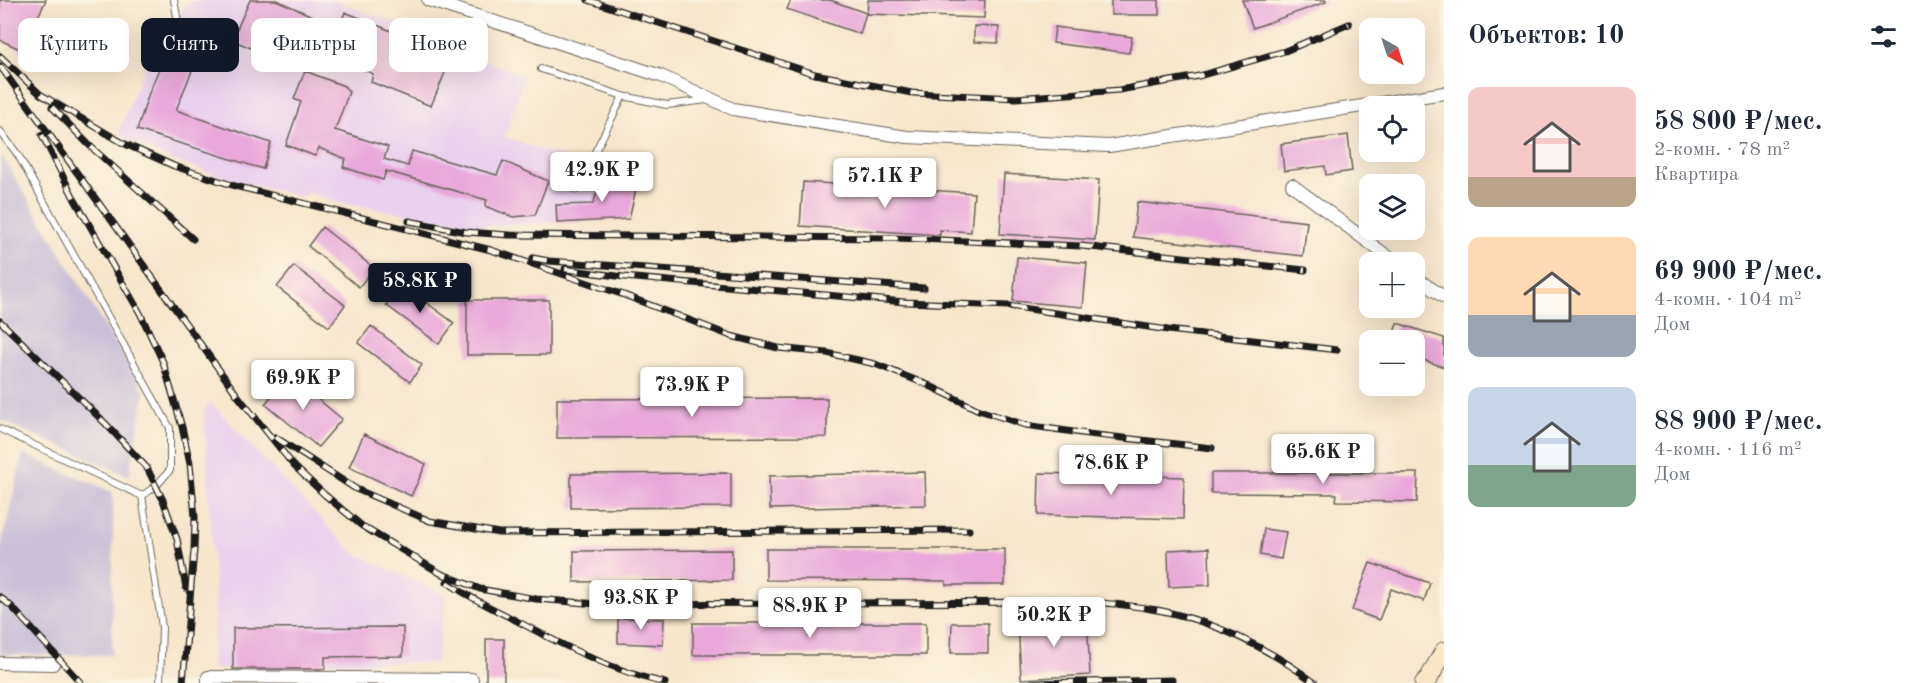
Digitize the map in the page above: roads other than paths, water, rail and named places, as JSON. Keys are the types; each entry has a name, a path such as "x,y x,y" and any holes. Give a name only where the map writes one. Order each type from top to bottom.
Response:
{"main road":[{"path":"1430,681 1444,651"}],"street":[{"path":"428,0 661,76 733,109 907,137 1108,146 1444,93"},
{"path":"1292,185 1382,252"},
{"path":"1425,284 1444,297"},
{"path":"0,663 53,664"},
{"path":"208,680 471,681"}],"lane":[{"path":"165,0 174,1 177,18"},
{"path":"541,69 623,96 667,105 711,100"},
{"path":"576,190 623,96"},
{"path":"0,131 18,155 170,428 170,470 156,486 142,496"},
{"path":"0,429 142,496"},
{"path":"142,496 162,627 160,683"}],"railway":[{"path":"588,0 815,74 912,93 1016,98 1119,90 1199,76 1285,51 1349,24"},
{"path":"0,56 40,94 123,143 174,166 235,186 491,250 624,295 731,336 778,348 827,353 875,364 928,385 979,410 1025,425 1212,448"},
{"path":"0,66 238,396 294,466 362,526 440,573 480,589 536,599 597,604 1091,602 1144,608 1194,619 1237,636 1278,658 1315,683"},
{"path":"52,107 89,145 193,239"},
{"path":"42,135 75,200 140,313 163,362 182,427 190,464 195,517 183,683"},
{"path":"409,221 466,232 509,235 895,238 1081,246 1305,270"},
{"path":"533,258 924,288"},
{"path":"565,269 624,277 905,302 1009,306 1168,330 1337,350"},
{"path":"0,321 106,424 147,468 163,500 177,539 186,588"},
{"path":"275,437 356,489 430,521 499,533 969,530"},
{"path":"447,582 463,593 569,648 626,672 665,683"},
{"path":"0,597 12,607 81,683"},
{"path":"1032,683 1172,680"}]}
